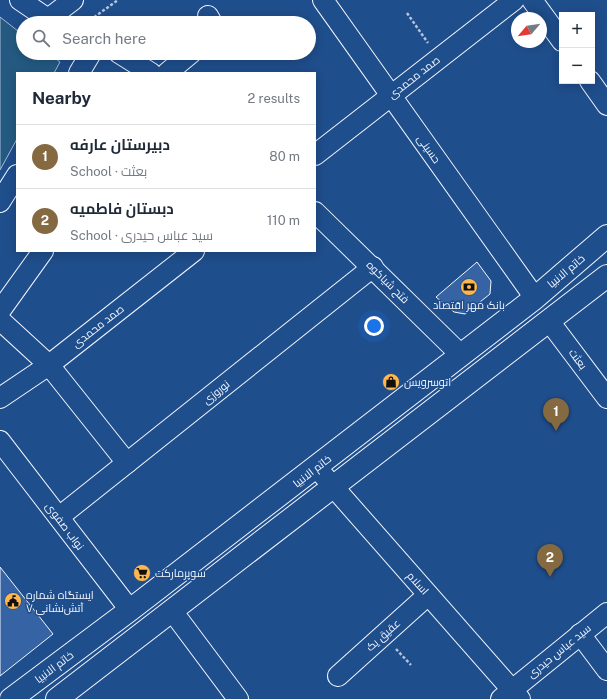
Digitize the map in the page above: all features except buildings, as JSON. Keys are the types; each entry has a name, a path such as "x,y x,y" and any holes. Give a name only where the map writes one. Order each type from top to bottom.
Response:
{"main road":[{"name":"خاتم الانبیا","path":"11,699 130,610 460,354 535,298 607,236"},
{"path":"57,699 173,612 607,276"}],"street":[{"path":"20,0 45,16"},
{"path":"58,16 73,0"},
{"name":"حسینی","path":"323,0 535,298"},
{"name":"صمد محمدی","path":"316,155 514,0"},
{"path":"532,0 559,37"},
{"path":"80,72 87,60"},
{"path":"130,60 149,72"},
{"path":"168,72 183,60"},
{"path":"592,84 607,104"},
{"path":"0,202 16,177"},
{"name":"فتح شیاکوه","path":"316,213 373,267 460,354"},
{"path":"0,311 42,252"},
{"name":"صمد محمدی","path":"0,398 49,365 193,252"},
{"name":"نوروزی","path":"58,517 128,463 373,267"},
{"path":"0,320 49,365 128,463"},
{"name":"بعثت","path":"549,321 607,398"},
{"name":"نواب صفوی","path":"0,441 130,610"},
{"name":"اسلام","path":"316,467 428,595 511,696"},
{"name":"عقیق یک","path":"338,676 428,595"},
{"path":"173,612 238,699"},
{"name":"سید عباس حیدری","path":"511,696 580,634 607,613"},
{"path":"580,634 607,670"}],"path":[{"path":"96,16 118,0"},
{"path":"407,13 438,59"}],"shaded area":[{"path":"0,17 16,30 16,60 57,60 60,62 55,72 16,72 16,141 0,170"}],"place":[{"name":"بانک مهر اقتصاد","path":"469,287"},
{"name":"اتوسرویس","path":"391,382"},
{"name":"دبیرستان عارفه","path":"556,431"},
{"name":"سوپرمارکت","path":"142,573"},
{"name":"دبستان فاطمیه","path":"550,577"},
{"name":"ایستگاه شماره ۷ آتش‌نشانی","path":"13,601"}]}
